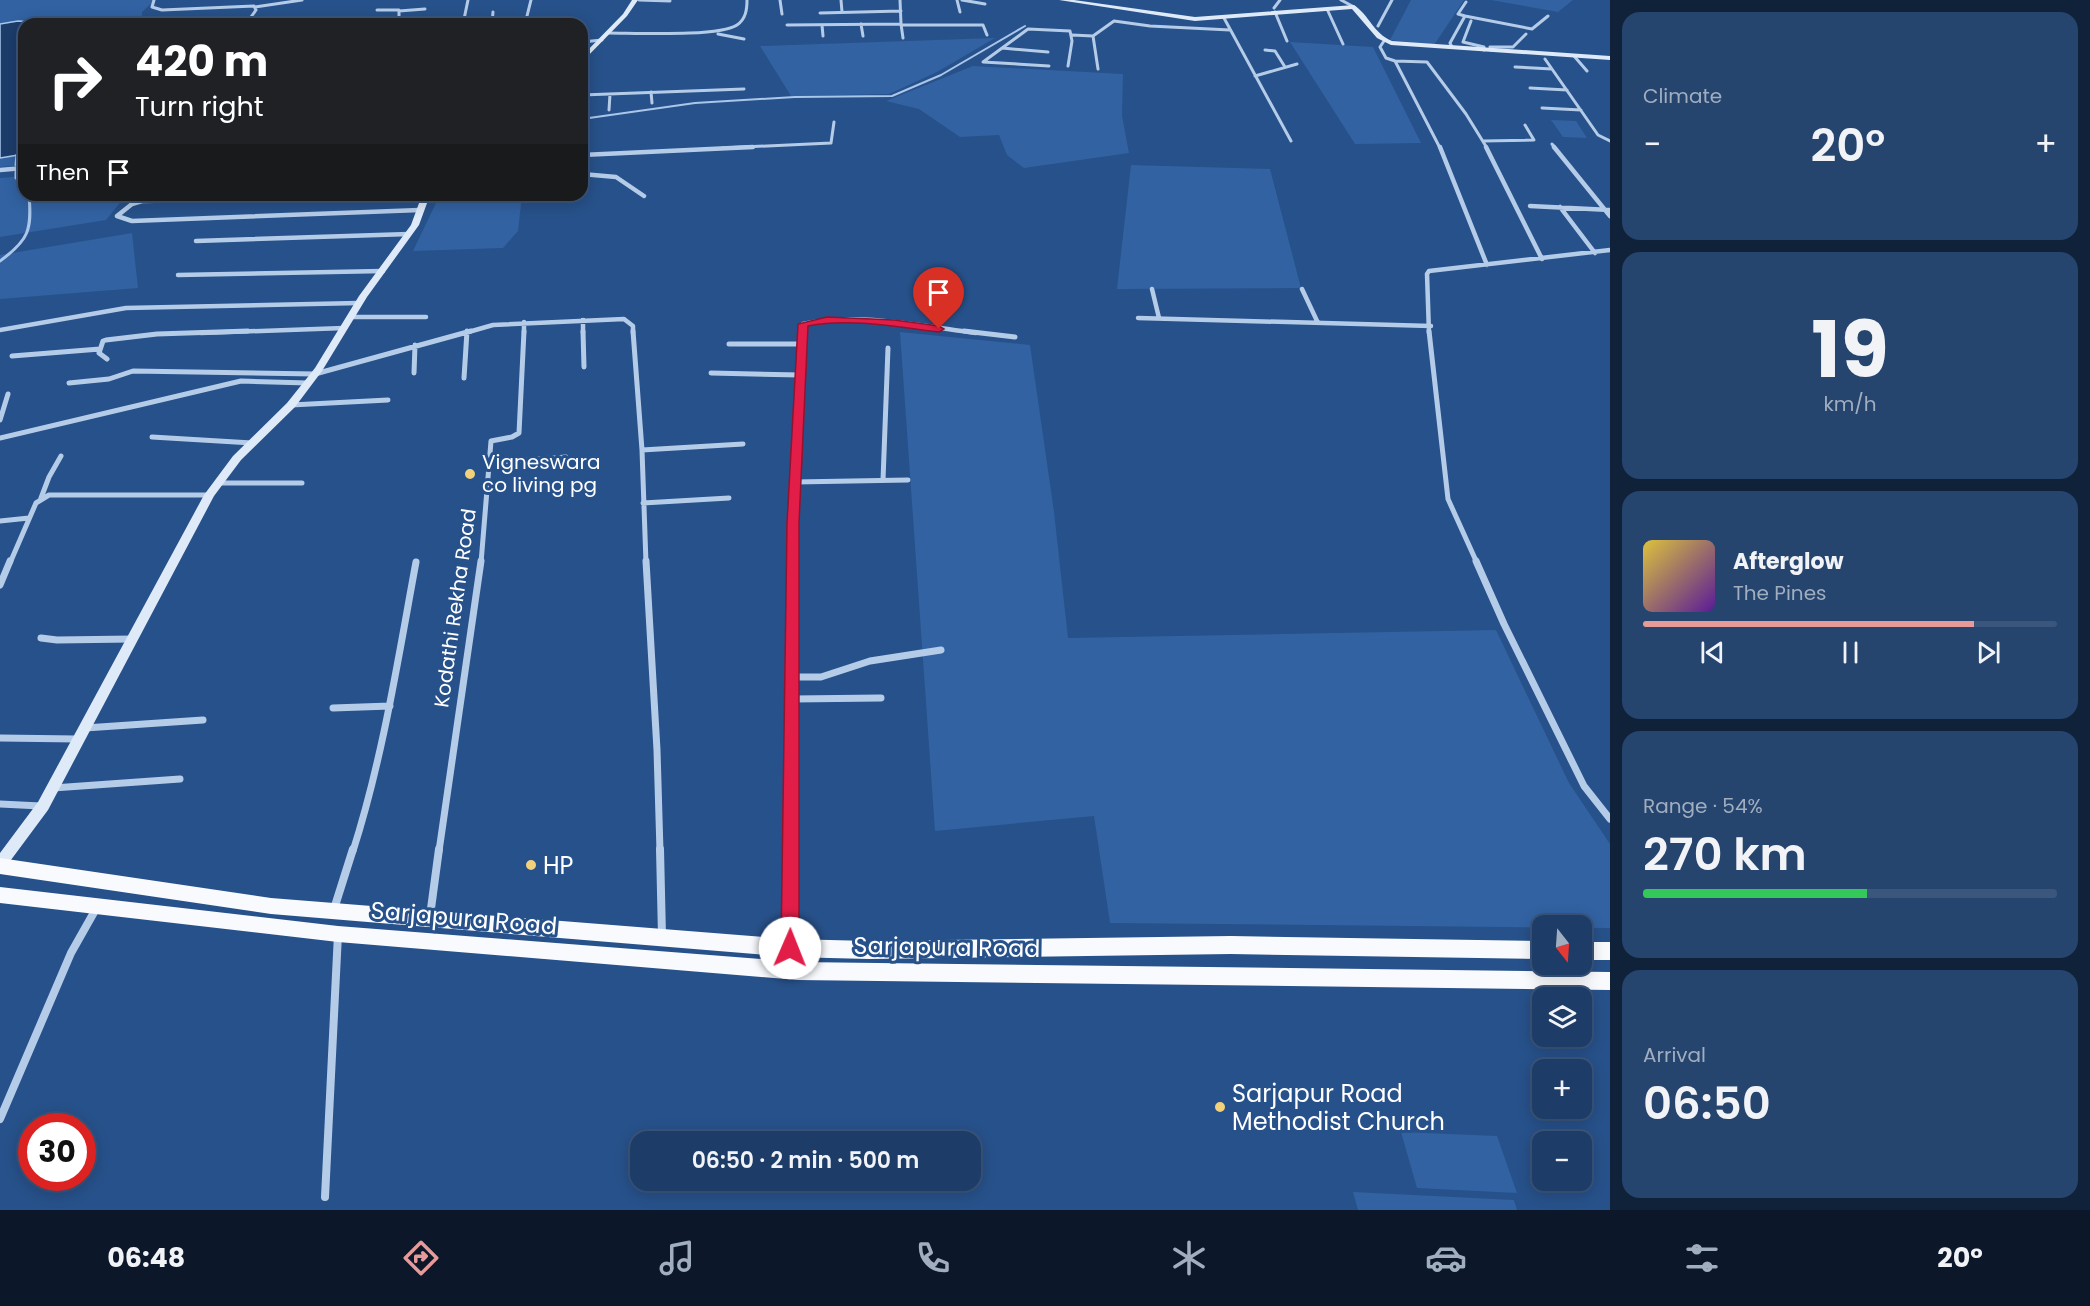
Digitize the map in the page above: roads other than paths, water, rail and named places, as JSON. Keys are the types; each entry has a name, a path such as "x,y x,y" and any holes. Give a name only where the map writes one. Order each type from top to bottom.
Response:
{"main road":[{"name":"Sarjapura Road","path":"0,865 271,906 790,948 869,950 1231,945 1532,950"},
{"name":"Sarjapura Road","path":"0,895 338,934 798,971 1610,981"},
{"path":"1592,951 1610,951"}],"street":[{"path":"154,0 152,7 162,10 242,5 255,7 302,0"},
{"path":"464,18 468,0"},
{"path":"526,18 531,0"},
{"path":"588,54 637,0 670,1"},
{"path":"709,32 736,27 747,15 747,0"},
{"path":"780,0 782,14"},
{"path":"841,0 842,12"},
{"path":"900,0 903,38"},
{"path":"957,0 960,12"},
{"path":"962,0 985,4"},
{"path":"1062,0 1195,19 1224,18 1275,10 1327,9 1353,2"},
{"path":"1280,0 1275,10 1287,40"},
{"path":"1341,0 1353,2 1378,37 1384,41 1399,44 1487,48 1610,58"},
{"path":"1378,26 1392,0"},
{"path":"1466,2 1458,14 1532,29 1548,16"},
{"path":"250,18 256,10 255,7"},
{"path":"377,10 425,9"},
{"path":"1327,9 1343,44"},
{"path":"399,11 399,18"},
{"path":"820,13 901,11"},
{"path":"492,18 493,12"},
{"path":"1140,24 1143,12"},
{"path":"1452,47 1450,43 1465,16"},
{"path":"1224,18 1291,141"},
{"path":"1049,66 983,62 1028,29 1070,31 1072,35 1093,36 1114,21 1230,30"},
{"path":"1471,21 1463,42 1487,48 1513,47 1526,34"},
{"path":"861,24 863,36"},
{"path":"787,25 981,25 985,26 987,35"},
{"path":"822,25 823,36"},
{"path":"609,33 709,32 744,39"},
{"path":"1068,66 1072,35"},
{"path":"1093,36 1098,69"},
{"path":"588,41 602,40"},
{"path":"1384,41 1380,47 1386,58 1395,61 1427,62 1466,114 1483,141 1542,259"},
{"path":"1002,48 1048,52"},
{"path":"1265,50 1275,51 1285,67"},
{"path":"1574,56 1587,71"},
{"path":"1545,59 1598,135 1610,141"},
{"path":"1395,61 1436,137 1487,265"},
{"path":"1255,76 1297,64"},
{"path":"1515,67 1552,69"},
{"path":"1530,88 1567,90"},
{"path":"588,95 744,89"},
{"path":"651,92 652,103"},
{"path":"609,110 610,94"},
{"path":"1542,108 1581,110"},
{"path":"588,155 831,143 834,122"},
{"path":"1483,141 1534,140 1525,125"},
{"path":"1551,144 1610,216"},
{"path":"0,171 18,169"},
{"path":"588,174 607,174 626,180 644,196"},
{"path":"142,201 132,204 117,216 132,221 420,210"},
{"path":"0,865 42,806 209,495 237,458 291,405 312,379 359,303 409,234 425,201"},
{"path":"1530,206 1610,210"},
{"path":"1560,207 1595,253"},
{"path":"196,241 409,234"},
{"path":"1610,250 1429,271 1427,274 1431,352 1448,499 1504,624 1579,776 1610,819"},
{"path":"178,275 383,271"},
{"path":"1152,289 1159,318"},
{"path":"1302,289 1318,323"},
{"path":"0,330 126,308 359,303"},
{"path":"351,317 426,317"},
{"path":"1138,318 1431,326"},
{"path":"0,438 241,381 312,379 415,345 492,325 624,319 633,326 642,450 657,750 662,939"},
{"path":"583,320 584,367"},
{"path":"798,971 790,948 795,482 803,324 827,320 894,323 1015,337"},
{"name":"Kodathi Rekha Road","path":"430,920 461,686 481,560 491,441 512,437 519,433 524,322"},
{"path":"107,359 99,353 103,341 106,340 157,334 344,328"},
{"path":"464,378 467,331"},
{"path":"729,344 802,344"},
{"path":"414,373 415,345"},
{"path":"883,480 888,348"},
{"path":"12,356 100,349"},
{"path":"69,383 109,379 133,371 312,379"},
{"path":"711,372 800,375"},
{"path":"0,420 8,394"},
{"path":"291,405 388,400"},
{"path":"152,437 252,443"},
{"path":"642,450 743,444"},
{"path":"0,585 29,518 61,456"},
{"path":"489,463 566,457"},
{"path":"795,482 908,480"},
{"path":"219,483 302,483"},
{"path":"41,498 49,495 209,495"},
{"path":"643,502 729,498"},
{"path":"0,521 29,518"},
{"path":"333,912 364,816 390,706 416,562"},
{"path":"0,564 9,564"},
{"path":"41,638 57,640 132,639"},
{"path":"793,676 821,677 870,661 940,650"},
{"path":"793,699 881,698"},
{"path":"333,708 390,706"},
{"path":"84,728 203,720"},
{"path":"0,738 78,739"},
{"path":"52,788 180,779"},
{"path":"0,804 42,806"},
{"path":"0,1119 70,953 98,905"},
{"path":"325,1197 338,934"}],"waterway":[{"path":"588,118 695,103 795,97 892,96 941,75 1025,26"},
{"path":"16,165 17,155"},
{"path":"16,172 18,179"},
{"path":"0,261 23,240 29,226 29,201"}],"place":[{"name":"Vigneswara co living pg","path":"470,474"},
{"name":"HP","path":"531,865"},
{"name":"Sarjapur Road Methodist Church","path":"1220,1107"}]}
